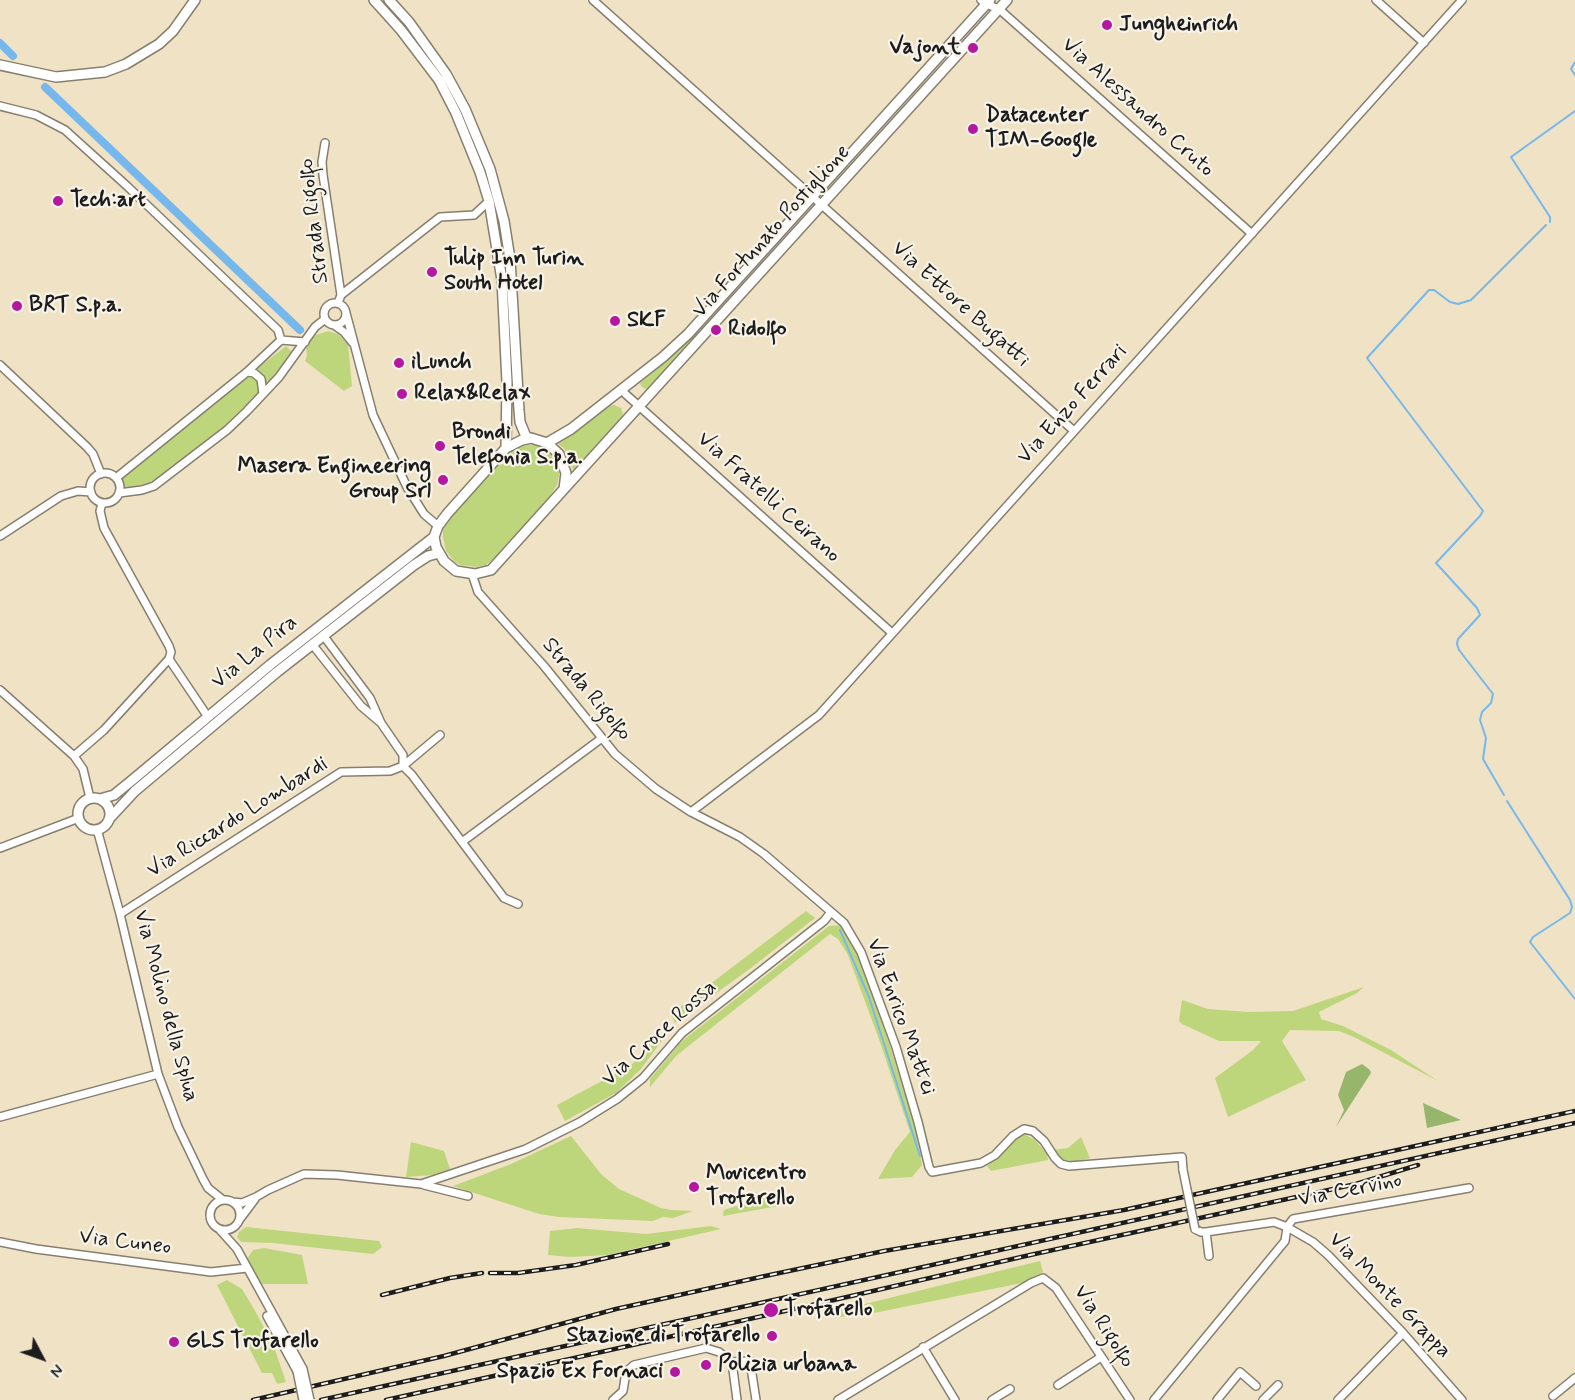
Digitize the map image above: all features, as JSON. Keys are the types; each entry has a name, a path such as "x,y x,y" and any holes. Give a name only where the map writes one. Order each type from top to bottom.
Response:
{"street":[{"path":"0,65 56,77 105,72 126,64 159,44 173,31 195,0"},
{"path":"374,0 408,38 439,80 469,144 489,201 502,280 507,382 506,448"},
{"path":"389,0 409,22 447,74 465,109 490,169 504,221 510,259 520,422 527,439"},
{"name":"Via Ettore Bugatti","path":"593,0 1074,431"},
{"name":"Via Fortunato Postiglione","path":"472,574 484,573 496,565 823,205 998,4 1007,0"},
{"path":"1376,0 1424,42"},
{"name":"Via Enzo Ferrari","path":"692,812 819,715 1462,0"},
{"path":"985,1 998,4"},
{"name":"Via Fortunato Postiglione","path":"547,443 571,429 663,357 702,318 985,1"},
{"name":"Via Alessandro Cruto","path":"998,4 1252,234"},
{"path":"0,106 36,115 64,130 127,186 278,330 281,340"},
{"name":"Strada Rigolfo","path":"325,143 322,162 323,175 342,295"},
{"path":"338,303 344,307 346,313 344,322 334,326 325,319 324,312 328,306 338,303 342,295 440,217 474,215 489,201"},
{"name":"Strada Rigolfo","path":"346,313 373,415 395,465 424,514 438,526"},
{"path":"702,318 712,326"},
{"path":"119,493 142,490 166,477 227,429 263,394 315,327 325,319"},
{"name":"Strada Rigolfo","path":"334,326 345,332 356,348"},
{"path":"116,478 247,372 281,340 305,342"},
{"path":"0,365 87,447 93,454 101,474"},
{"path":"247,372 254,373 261,378 263,394"},
{"name":"Via Fratelli Ceirano","path":"621,390 892,633"},
{"path":"472,574 456,571 444,561 434,537 438,526 447,514 506,448 527,439 547,443 554,447 566,472 564,489"},
{"path":"101,474 109,474 116,478 120,486 119,493 114,500 102,502 95,499 91,492 92,483 101,474"},
{"path":"0,536 61,496 78,491 91,492"},
{"path":"102,502 100,511 104,528 169,646 169,659 208,717"},
{"name":"Via La Pira","path":"100,799 114,795 331,617 434,537"},
{"name":"Via La Pira","path":"109,819 135,792 323,635 414,565 428,556 439,553"},
{"name":"Strada Rigolfo","path":"472,574 478,592 544,666 615,754 656,789 692,812"},
{"path":"323,635 370,698 381,723 403,755 403,766 412,774 504,898 518,904"},
{"path":"312,644 361,706 381,723"},
{"path":"74,756 104,730 169,659"},
{"path":"343,684 353,676"},
{"path":"0,690 74,756 83,769 90,798"},
{"name":"Via Riccardo Lombardi","path":"120,914 341,772 390,771 403,766 440,735"},
{"path":"462,842 602,738"},
{"path":"90,798 100,799 108,805 109,819 102,828 97,830 84,826 79,818 79,808 90,798"},
{"name":"Via Enrico Mattei","path":"692,812 740,837 764,854 844,923 861,952 896,1047 918,1122 928,1167 932,1172 981,1163 995,1155 1013,1136 1024,1129 1033,1131 1044,1141 1061,1164 1069,1166 1182,1157"},
{"path":"0,848 79,818"},
{"name":"Via Molino della Splua","path":"97,830 120,914 158,1074 178,1127 208,1188 211,1209"},
{"name":"Via Croce Rossa","path":"233,1202 242,1203 304,1174 337,1174 421,1184 526,1149 580,1122 617,1099 643,1078 682,1033 824,921 831,912"},
{"path":"0,1117 158,1074"},
{"name":"Via Cervino","path":"1182,1157 1182,1170 1196,1229 1201,1232 1274,1222 1287,1227 1293,1219 1469,1188"},
{"path":"421,1184 468,1196"},
{"name":"Via Molino della Splua","path":"208,1188 223,1200"},
{"name":"Via Croce Rossa","path":"240,1219 256,1197"},
{"path":"220,1230 234,1227 240,1219 239,1210 233,1202 223,1200 218,1202 211,1209 210,1219 237,1249 300,1370 310,1400"},
{"path":"234,1227 237,1249"},
{"path":"1154,1400 1285,1241 1287,1227"},
{"name":"Via Monte Grappa","path":"1287,1227 1313,1242 1328,1255 1462,1400"},
{"path":"1206,1232 1209,1256"},
{"name":"Via Cuneo","path":"0,1242 36,1250 211,1272 247,1268"},
{"name":"Via Rigolfo","path":"923,1347 1043,1278 1056,1287 1130,1400"},
{"path":"1338,1400 1403,1334"},
{"path":"838,1400 923,1347 956,1400"},
{"path":"613,1400 623,1391 626,1372 634,1365 706,1348 719,1352 732,1362 750,1361 756,1400"},
{"path":"1058,1385 1101,1357"},
{"path":"732,1362 737,1400"},
{"path":"300,1370 303,1400"},
{"path":"1217,1400 1240,1372 1256,1386"},
{"path":"1552,1396 1575,1378"},
{"path":"1263,1400 1278,1385"},
{"path":"992,1400 1010,1389"}],"green space":[{"path":"705,325 707,326 650,388 647,390 641,386 640,383"},
{"path":"328,331 338,334 348,344 352,386 344,391 305,361 306,346 310,339"},
{"path":"286,346 292,352 267,384 261,375 254,371"},
{"path":"245,378 254,378 260,382 259,392 228,424 166,474 148,483 127,489 123,485 122,479"},
{"path":"614,405 621,408 623,414 621,418 573,470 564,448 558,444 609,406"},
{"path":"524,445 539,445 553,455 560,470 557,485 550,496 486,565 476,567 455,562 446,551 443,529 511,450"},
{"path":"806,911 815,918 751,968 675,1023 671,1014"},
{"path":"843,925 857,950 915,1127 922,1165 912,1177 878,1179 895,1150 910,1132 848,955 838,939 830,934 676,1056 650,1087 650,1079 682,1041 829,926"},
{"path":"1364,987 1357,993 1319,1012 1321,1019 1343,1026 1391,1050 1438,1081 1339,1031 1290,1030 1282,1041 1306,1080 1228,1117 1215,1078 1253,1050 1261,1041 1219,1041 1182,1024 1179,1021 1182,1000 1208,1009 1248,1012 1293,1011"},
{"path":"675,1023 641,1069 616,1093 565,1121 557,1105 630,1066"},
{"path":"1362,1064 1371,1073 1336,1127 1344,1110 1338,1095 1346,1072"},
{"path":"1423,1103 1461,1120 1427,1128"},
{"path":"1024,1134 1035,1140 1047,1154 1048,1160 991,1171 987,1166 1010,1142"},
{"path":"571,1136 601,1174 619,1189 661,1208 693,1211 673,1218 663,1217 653,1221 559,1217 539,1214 453,1186 511,1164"},
{"path":"1081,1137 1090,1158 1071,1163 1062,1160 1053,1150 1068,1148"},
{"path":"411,1142 444,1151 450,1169 433,1175 406,1177"},
{"path":"757,1192 778,1206 723,1216 724,1210 749,1202"},
{"path":"711,1226 721,1229 607,1255 570,1257 548,1255 550,1231 577,1228 646,1234"},
{"path":"246,1227 379,1241 382,1247 373,1254 273,1243 241,1242 237,1237 239,1232"},
{"path":"264,1248 302,1255 308,1284 258,1284 247,1259 253,1250"},
{"path":"1040,1261 1043,1272 1022,1283 869,1314 836,1318 832,1312"},
{"path":"227,1280 242,1289 254,1309 273,1344 286,1382 277,1384 272,1373 262,1373 217,1285"}],"waterway":[{"path":"0,43 13,56"},
{"path":"1575,62 1571,69 1575,75"},
{"path":"45,87 300,330"},
{"path":"1550,222 1550,217 1511,157 1575,111"},
{"path":"1504,795 1483,759 1486,738 1480,720 1482,712 1491,703 1493,694 1459,650 1457,644 1458,639 1480,615 1477,608 1436,563 1483,511 1367,358 1429,290 1434,290 1450,302 1458,304 1471,300 1546,225"},
{"path":"1507,801 1570,900 1572,907 1570,913 1533,937 1530,942 1575,999"},
{"path":"840,930 869,997 920,1156"}],"railway":[{"path":"253,1400 444,1356 616,1309 765,1276 884,1251 1124,1210 1575,1111"},
{"path":"321,1400 1575,1123"},
{"path":"386,1400 1356,1184 1418,1165"},
{"path":"490,1273 518,1273 576,1265 668,1244"},
{"path":"382,1295 450,1278 482,1273"}],"place":[{"name":"Jungheinrich","path":"1107,25"},
{"name":"Vajont","path":"973,48"},
{"name":"Datacenter TIM-Google","path":"973,129"},
{"name":"Tech:art","path":"58,201"},
{"name":"Tulip Inn Turin South Hotel","path":"432,272"},
{"name":"BRT S.p.a.","path":"17,306"},
{"name":"SKF","path":"615,321"},
{"name":"Ridolfo","path":"716,330"},
{"name":"iLunch","path":"399,363"},
{"name":"Relax&Relax","path":"402,394"},
{"name":"Brondi Telefonia S.p.a.","path":"440,446"},
{"name":"Masera Engineering Group Srl","path":"443,480"},
{"name":"Movicentro Trofarello","path":"694,1187"},
{"name":"Trofarello","path":"771,1310"},
{"name":"Stazione di Trofarello","path":"772,1336"},
{"name":"GLS Trofarello","path":"174,1342"},
{"name":"Polizia urbana","path":"706,1365"},
{"name":"Spazio Ex Fornaci","path":"675,1372"}]}
